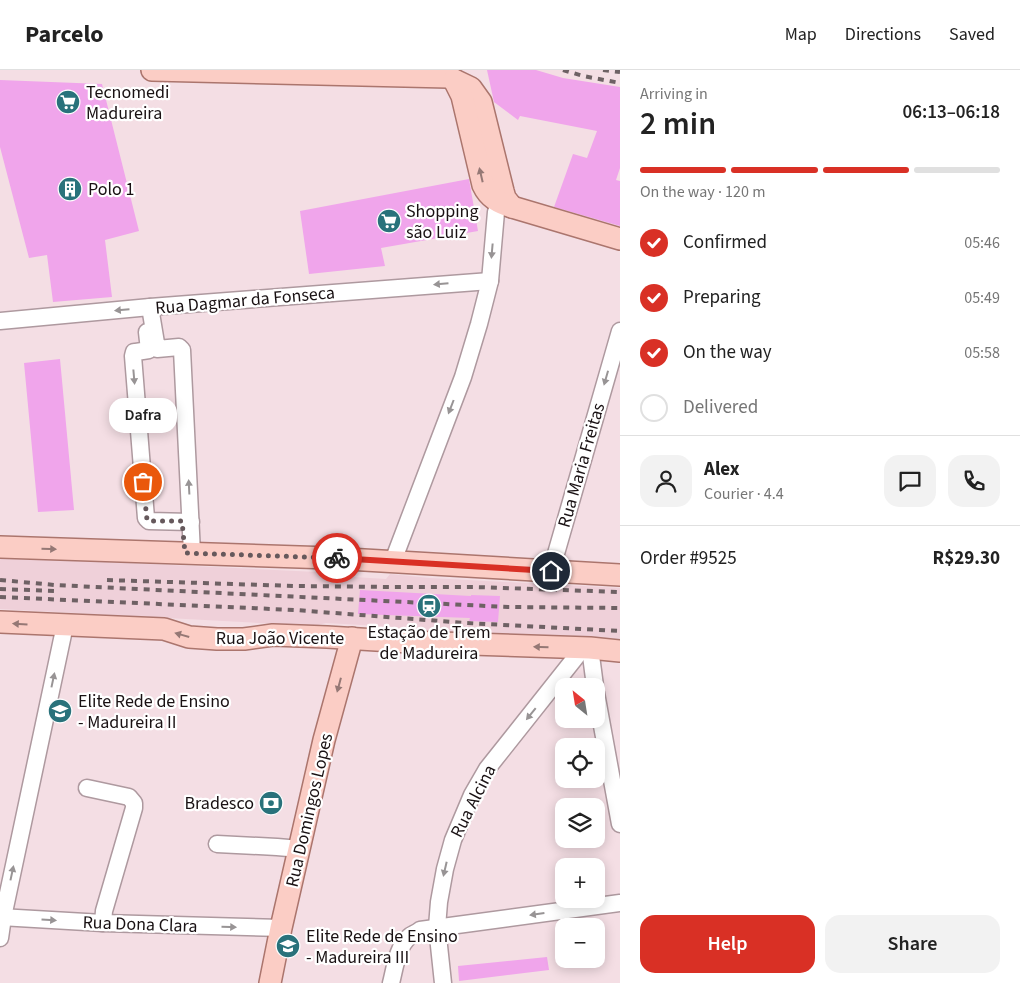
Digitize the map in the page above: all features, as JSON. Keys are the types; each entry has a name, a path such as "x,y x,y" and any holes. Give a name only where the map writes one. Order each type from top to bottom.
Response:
{"main road":[{"path":"152,70 448,76 471,88 481,102 507,206 620,239"},
{"path":"0,547 330,558 620,575"},
{"name":"Rua João Vicente","path":"0,622 164,629 189,637 217,639 244,639 272,635 620,651"},
{"name":"Rua Domingos Lopes","path":"270,983 324,740 352,638"}],"street":[{"path":"393,561 463,377 490,281 496,212 507,206"},
{"name":"Rua Dagmar da Fonseca","path":"0,321 490,281"},
{"path":"147,308 153,350"},
{"name":"Rua Maria Freitas","path":"551,571 620,331"},
{"path":"181,521 149,521 146,518 132,356 134,352 179,347 182,350 181,521 189,553"},
{"path":"0,938 1,917 65,625"},
{"path":"587,648 593,678"},
{"name":"Rua Alcina","path":"566,678 587,648"},
{"name":"Rua Alcina","path":"443,983 437,927 438,902 453,840 472,795 488,769 555,692"},
{"path":"602,728 620,824"},
{"path":"86,788 129,798 134,803 104,911 103,923"},
{"path":"217,844 277,846 300,849"},
{"path":"391,983 398,955 404,942 420,930 620,903"},
{"name":"Rua Dona Clara","path":"1,917 103,923 281,928"}],"shaded area":[{"path":"0,557 317,572 321,575 386,579 390,574 430,578 620,588 620,644 402,631 396,627 326,623 314,626 0,609"}],"building":[{"path":"487,70 536,70 563,78 620,87 620,168 616,180 620,181 620,226 554,207 573,154 587,158 597,131 520,116 518,120 494,102"},
{"name":"Polo 1","path":"0,80 102,84 139,231 105,240 112,297 53,302 47,255 29,258 0,147"},
{"name":"Shopping são Luiz","path":"469,179 478,231 381,248 385,266 309,274 300,211"},
{"path":"60,359 74,510 38,512 24,363"},
{"name":"Estação de Trem de Madureira","path":"360,590 500,596 498,622 469,621 470,618 358,614"},
{"path":"547,957 549,970 459,981 458,966"}],"railway":[{"path":"563,70 620,83"},
{"path":"603,70 620,72"},
{"path":"0,580 55,585 508,607 620,608"},
{"path":"107,580 295,586 475,587 620,592"},
{"path":"0,589 56,591"},
{"path":"0,597 295,610 466,623 620,631"}],"way so far":[{"path":"143,482 147,520 182,521 185,553 337,558"}],"place":[{"name":"Tecnomedi Madureira","path":"68,102"},
{"name":"Polo 1","path":"70,189"},
{"name":"Shopping são Luiz","path":"389,221"},
{"name":"Dafra","path":"143,482"},
{"name":"Estação de Trem de Madureira","path":"429,606"},
{"name":"Elite Rede de Ensino - Madureira II","path":"60,711"},
{"name":"Bradesco","path":"271,803"},
{"name":"Elite Rede de Ensino - Madureira III","path":"288,946"}],"route":[{"path":"337,558 551,571"}]}
